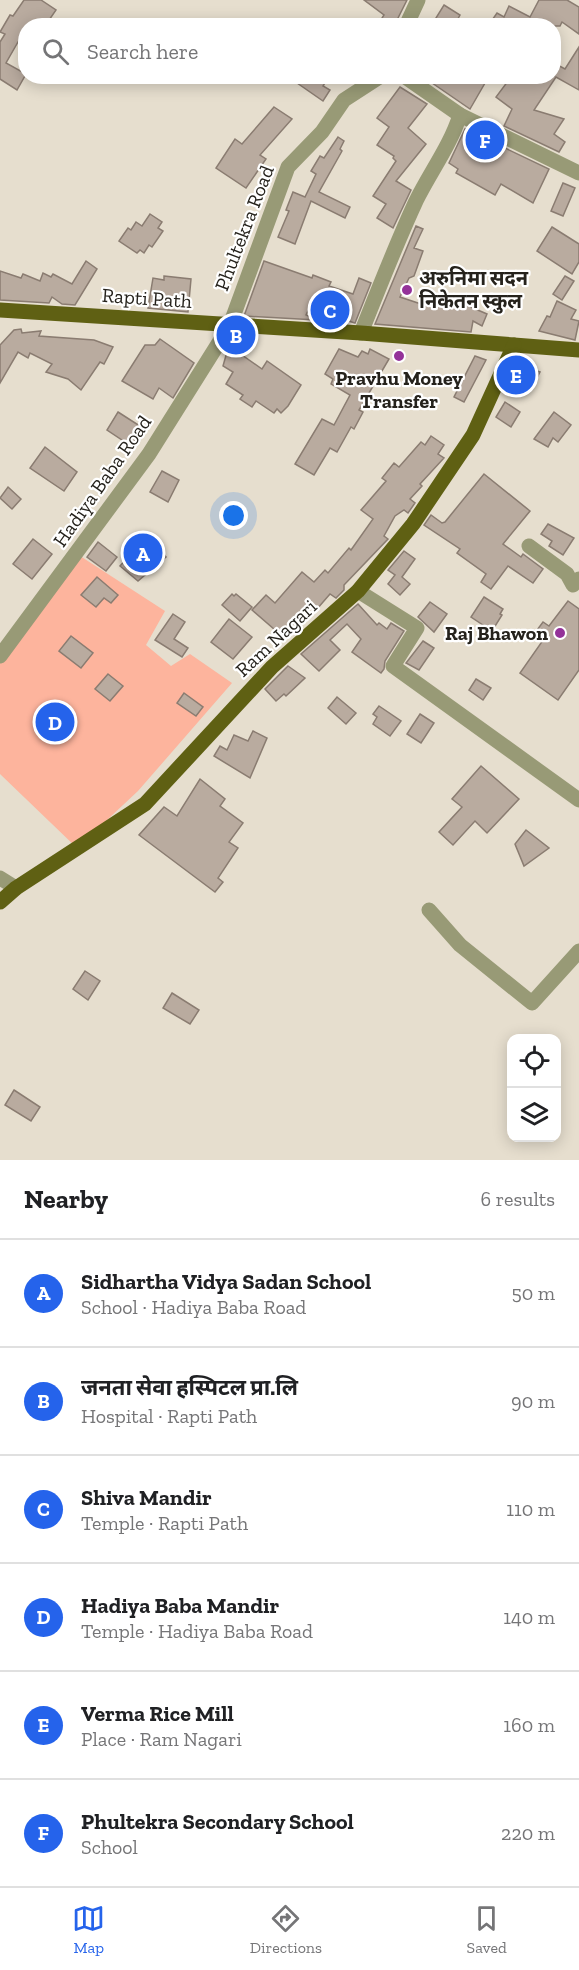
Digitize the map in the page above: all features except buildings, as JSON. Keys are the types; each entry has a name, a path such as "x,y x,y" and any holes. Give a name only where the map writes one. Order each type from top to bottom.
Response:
{"main road":[{"name":"Rapti Path","path":"0,310 361,333 579,350"},
{"name":"Ram Nagari","path":"0,902 16,888 145,804 272,667 358,591 413,524 473,435 514,345"}],"street":[{"path":"410,18 418,0"},
{"name":"Phultekra Road","path":"230,325 288,167 322,132 344,100 369,84"},
{"path":"415,84 460,115 579,173"},
{"path":"361,333 400,233 428,177 452,139 460,115"},
{"name":"Hadiya Baba Road","path":"0,656 149,454 230,325"},
{"path":"529,546 567,574 573,585 579,579"},
{"path":"358,591 417,628 393,666 579,800"},
{"path":"0,878 16,888"},
{"path":"429,910 460,945 532,1003 579,951"}],"shaded area":[{"path":"77,554 165,611 146,645 171,666 190,654 232,683 138,791 77,848 0,774 0,653"}],"place":[{"name":"Phultekra Secondary School","path":"485,140"},
{"name":"अरुनिमा सदन निकेतन स्कुल","path":"407,290"},
{"name":"Shiva Mandir","path":"330,310"},
{"name":"जनता सेवा हस्पिटल प्रा.लि","path":"236,335"},
{"name":"Pravhu Money Transfer","path":"399,356"},
{"name":"Verma Rice Mill","path":"516,375"},
{"name":"Sidhartha Vidya Sadan School","path":"143,553"},
{"name":"Raj Bhawon","path":"560,633"},
{"name":"Hadiya Baba Mandir","path":"55,722"}]}
